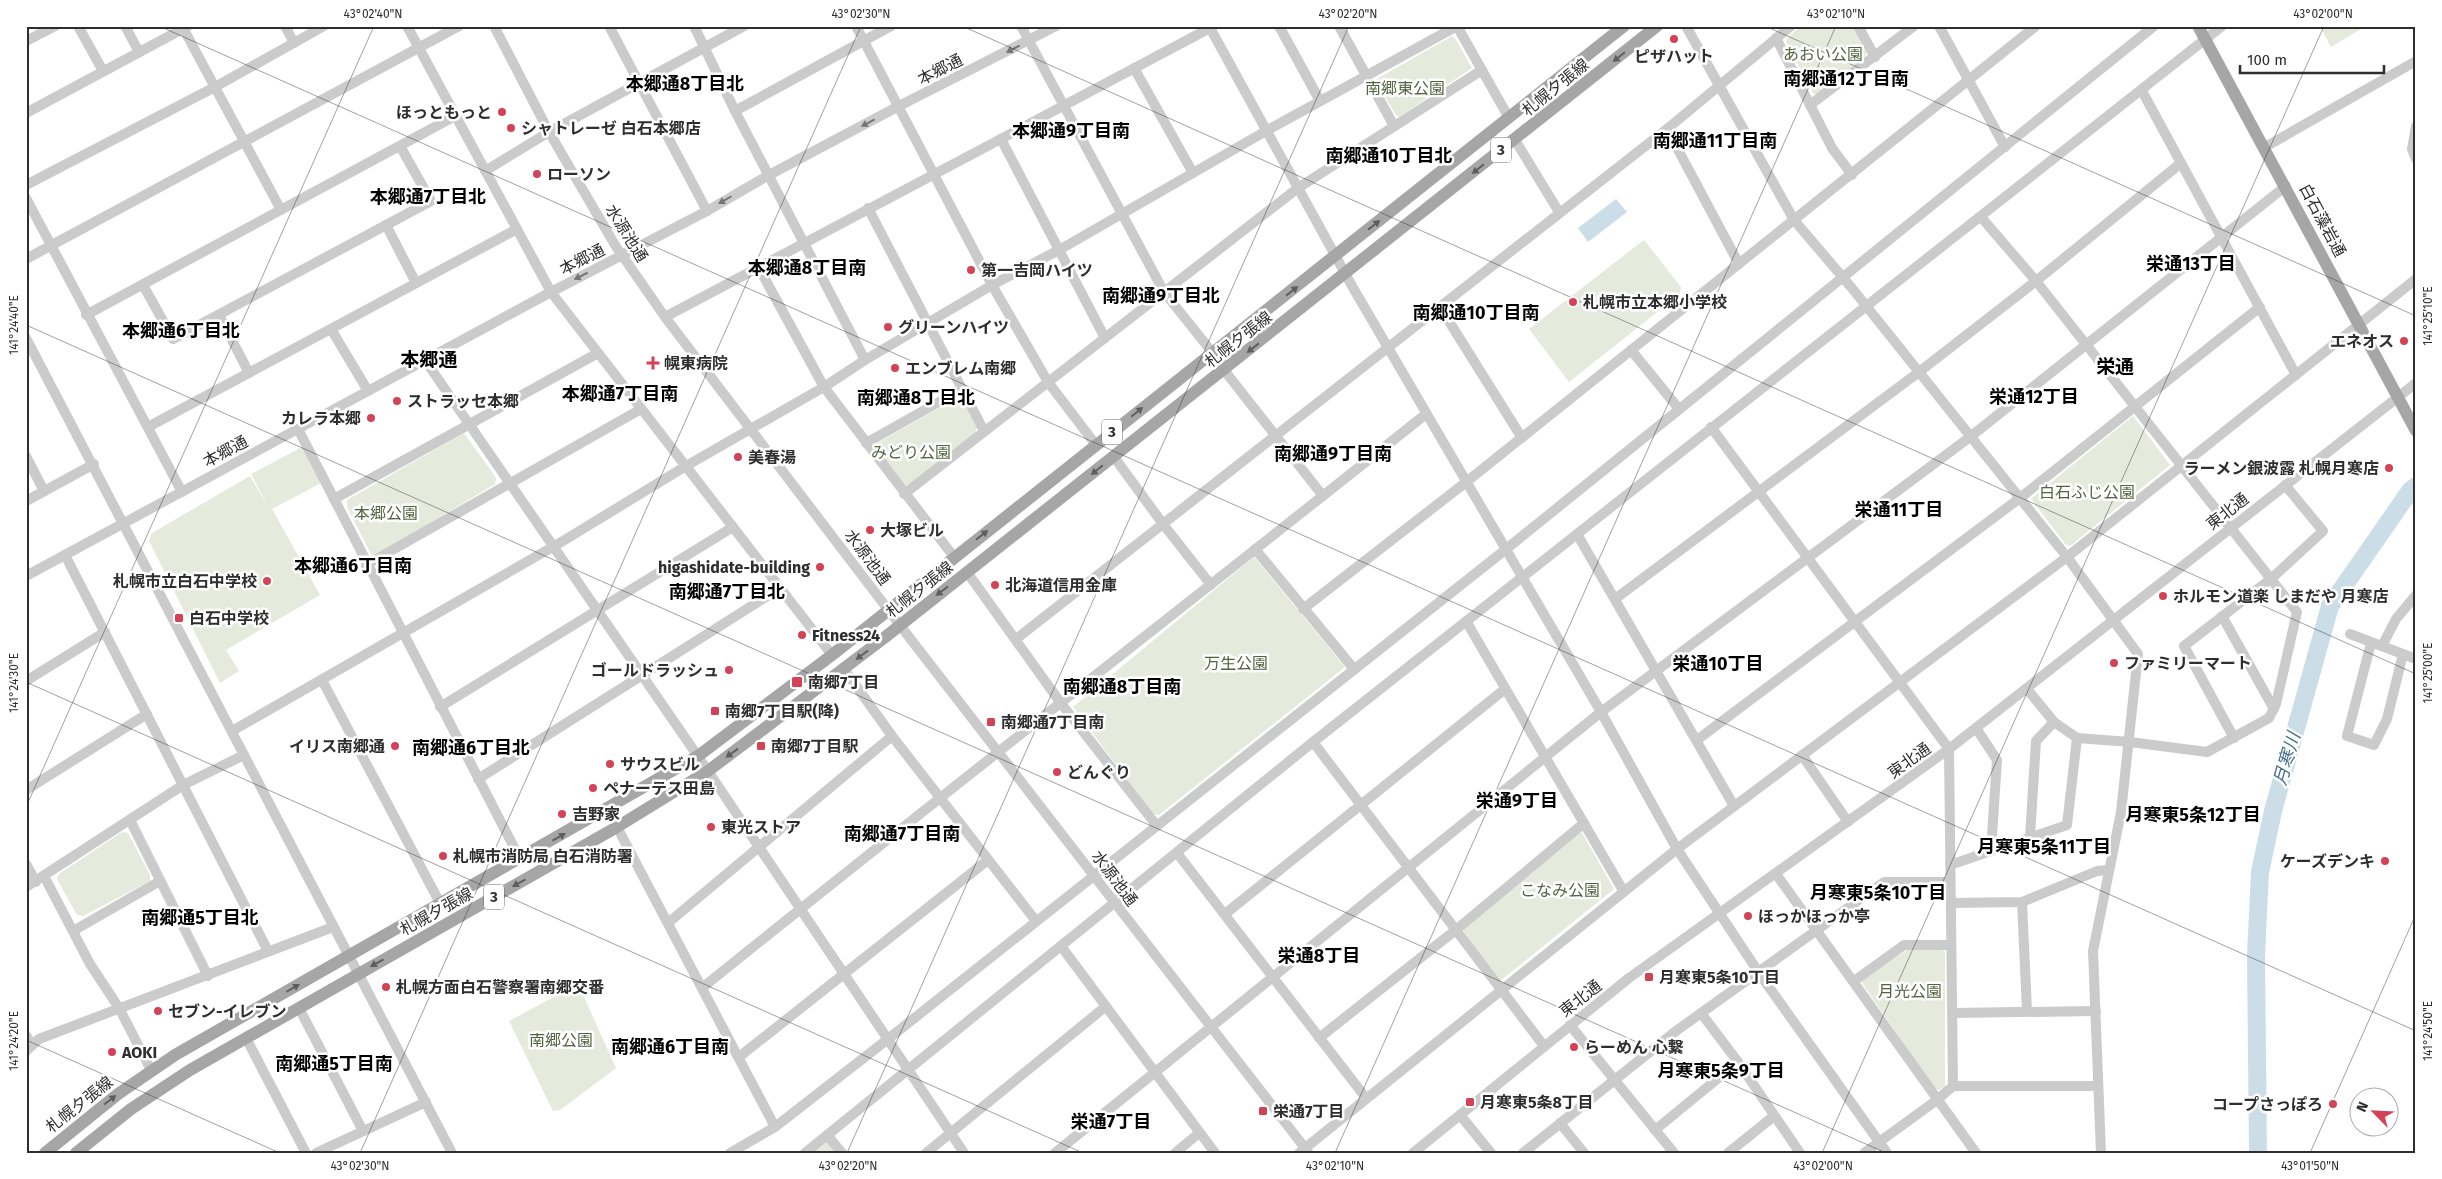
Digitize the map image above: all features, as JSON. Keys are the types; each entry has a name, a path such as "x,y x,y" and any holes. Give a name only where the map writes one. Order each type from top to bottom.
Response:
{"main road":[{"name":"札幌夕張線","path":"45,1153 89,1115 151,1070 698,756 832,655 888,608 954,558 1212,352 1337,256 1624,26"},
{"name":"札幌夕張線","path":"76,1153 149,1096 358,973 617,827 708,771 844,669 1346,274 1657,26"},
{"name":"白石藻岩通","path":"2203,34 2416,431"}],"street":[{"path":"26,41 55,26"},
{"path":"78,26 103,71"},
{"path":"125,26 139,52"},
{"path":"285,26 294,43"},
{"path":"26,185 214,87 324,26"},
{"path":"407,26 551,292 832,655"},
{"path":"26,259 420,49 459,26"},
{"name":"水源池通","path":"494,26 549,132 621,255 665,317 998,752 1211,1025 1304,1151"},
{"path":"609,26 707,211"},
{"path":"694,26 735,110 865,360"},
{"path":"485,172 549,132 744,26"},
{"path":"856,26 897,108 992,286 1048,382 1096,445"},
{"path":"735,110 891,26"},
{"path":"1021,26 1164,292 1212,352"},
{"name":"本郷通","path":"26,576 551,292 707,211 769,175 1056,26"},
{"path":"1279,26 1320,101"},
{"path":"1339,26 1394,126"},
{"path":"232,732 552,547 992,286 1059,250 1266,131 1457,26 1509,118"},
{"path":"1686,26 1794,220 1866,305 2067,557 2114,618 2138,654 2121,812 2108,870 2094,951 2100,1153"},
{"path":"1016,639 1667,129 1791,26"},
{"path":"1858,26 1875,57"},
{"path":"1810,105 1914,26"},
{"path":"1939,26 2005,147"},
{"path":"1303,609 1522,438 2036,26"},
{"path":"730,1153 775,1127 1354,669 1508,555 1679,409 2154,26"},
{"path":"805,1153 907,1068 1520,576 1577,534 1866,305 2142,91 2203,34 2222,26"},
{"path":"26,113 185,27 214,87 281,210"},
{"path":"665,317 1210,27 1388,348 1465,483 1601,712 1677,849 1759,973 1887,1153"},
{"path":"1776,38 1832,148 1852,174"},
{"path":"2265,147 2416,61"},
{"path":"1134,68 1193,173"},
{"path":"904,494 1298,188 1482,70"},
{"path":"2142,91 2296,375"},
{"path":"86,315 455,116"},
{"path":"2416,126 2412,149 2416,159"},
{"path":"1667,129 1739,264"},
{"path":"1001,138 1105,338"},
{"path":"1515,140 1559,212"},
{"path":"143,285 173,339 431,201 400,146"},
{"path":"1615,600 1919,372 2036,281 2182,163"},
{"path":"1055,1153 1408,865 1601,712 1970,437 2286,186"},
{"path":"26,198 86,315 182,492"},
{"path":"868,208 984,431"},
{"path":"1981,217 2036,281 2297,612 2274,709 2269,718 2207,752 2130,742 2077,738 2054,722 2027,688"},
{"path":"386,225 416,283"},
{"path":"148,427 517,229"},
{"path":"759,268 824,387 954,558"},
{"path":"1304,1151 1366,1098 1677,849 2067,557 2416,279"},
{"path":"1440,307 1522,438"},
{"path":"1698,740 2020,498 2260,308"},
{"path":"219,315 249,373"},
{"path":"332,329 368,391"},
{"path":"26,338 125,523 333,927 452,1153"},
{"path":"1631,350 1679,409"},
{"path":"334,499 598,353"},
{"path":"425,360 552,547 698,756 846,975 888,1039 893,1050 964,1153"},
{"path":"1224,370 1323,496"},
{"name":"東北通","path":"1413,1153 1629,978 1949,749 2416,383"},
{"path":"866,443 962,389"},
{"path":"366,565 641,409"},
{"path":"702,988 939,797 1211,585 1426,414"},
{"path":"1711,427 1949,749 1953,1086"},
{"path":"298,429 366,565 520,859"},
{"path":"26,456 44,491"},
{"path":"1114,457 1162,524 1211,585"},
{"path":"26,501 94,464"},
{"path":"2234,738 2184,646 2272,578 2323,531 2285,485"},
{"path":"440,707 733,527"},
{"path":"1577,534 1698,740 1734,806"},
{"path":"1255,549 1354,669"},
{"path":"65,555 268,951"},
{"path":"967,572 1060,702 1157,826"},
{"path":"478,779 780,588"},
{"path":"2382,646 2396,619 2416,595"},
{"path":"2222,616 2274,709"},
{"path":"1466,621 1624,892"},
{"path":"26,681 105,632"},
{"path":"2350,634 2416,659"},
{"path":"2371,643 2347,736 2374,745 2387,719 2403,654"},
{"path":"844,669 892,736 1036,921"},
{"path":"322,680 441,905"},
{"path":"1225,914 1505,689"},
{"path":"26,790 146,714"},
{"path":"2030,837 2036,741 2054,722"},
{"path":"1976,728 1997,760 1991,851"},
{"path":"668,923 892,736"},
{"path":"1950,865 2067,825 2077,738"},
{"path":"1313,742 1457,929 1501,991 1544,1046"},
{"path":"26,888 183,786 244,755"},
{"path":"1802,755 1848,822"},
{"path":"130,820 208,976"},
{"path":"1319,1038 1457,929 1584,823"},
{"path":"617,827 775,1127"},
{"path":"1177,853 1366,1098"},
{"path":"739,1057 846,975 988,860"},
{"path":"26,864 40,879 73,931 90,964 118,1008 151,1070"},
{"path":"1951,902 2022,902 2097,871 2108,870"},
{"path":"1776,874 1976,1153"},
{"path":"73,931 160,881"},
{"path":"1523,1153 1613,1079 1701,1013 1884,882 1950,882"},
{"path":"2022,902 2027,1011"},
{"path":"26,1035 29,1048 39,1039 333,927"},
{"path":"1854,981 1904,945 1951,945"},
{"path":"1061,946 1214,1153"},
{"path":"926,1153 1105,1007"},
{"path":"299,1008 363,1131"},
{"path":"1952,1013 2096,1011"},
{"path":"1701,1013 1738,1062 1800,1153"},
{"path":"1570,1025 1674,1153"},
{"path":"246,1038 306,1153"},
{"path":"1655,1130 1738,1062"},
{"path":"1864,1153 1938,1100 1953,1086 2098,1086"},
{"path":"316,1153 426,1102"},
{"path":"1460,1115 1491,1153"},
{"path":"1728,1153 1774,1116"},
{"path":"1560,1123 1584,1153"},
{"path":"1175,1153 1199,1133"},
{"path":"827,1135 842,1153"}],"green space":[{"name":"あおい公園","path":"1801,26 1854,26 1867,50 1866,55 1817,95 1813,93 1786,42 1788,37"},
{"path":"2320,26 2366,26 2331,47"},
{"name":"南郷東公園","path":"1452,36 1472,68 1399,117 1396,115 1375,80"},
{"path":"1644,240 1681,287 1680,294 1569,382 1529,329"},
{"name":"みどり公園","path":"957,398 961,399 977,428 975,433 907,485 900,485 872,446"},
{"name":"白石ふじ公園","path":"2133,416 2170,465 2070,546 2066,545 2032,500 2033,497"},
{"name":"本郷公園","path":"464,433 496,478 495,484 375,556 371,554 347,507 347,500"},
{"path":"302,447 321,483 272,509 320,595 226,650 239,671 220,683 149,541 152,533 250,476 269,509 251,474"},
{"name":"万生公園","path":"1254,557 1345,667 1159,815 1153,814 1073,707"},
{"name":"こなみ公園","path":"1581,831 1614,889 1500,981 1464,932 1464,929"},
{"path":"122,832 128,833 150,875 150,881 83,916 77,915 57,879 59,874"},
{"name":"月光公園","path":"1942,949 1945,952 1945,1086 1939,1090 1934,1088 1862,983 1863,979 1907,950"},
{"name":"南郷公園","path":"578,984 616,1068 560,1110 553,1111 509,1021"},
{"path":"827,1142 835,1153 813,1153"}],"water":[{"path":"1616,199 1627,212 1588,242 1578,228"}],"waterway":[{"name":"月寒川","path":"2258,1153 2256,955 2260,872 2273,811 2330,606 2410,491 2416,486"}],"place":[{"name":"ピザハット","path":"1674,39"},
{"name":"ほっともっと","path":"502,112"},
{"name":"シャトレーゼ 白石本郷店","path":"511,128"},
{"name":"ローソン","path":"537,174"},
{"name":"第一吉岡ハイツ","path":"971,270"},
{"name":"札幌市立本郷小学校","path":"1573,302"},
{"name":"グリーンハイツ","path":"888,327"},
{"name":"エネオス","path":"2404,341"},
{"name":"幌東病院","path":"653,363"},
{"name":"エンブレム南郷","path":"895,368"},
{"name":"ストラッセ本郷","path":"397,401"},
{"name":"カレラ本郷","path":"371,418"},
{"name":"美春湯","path":"738,457"},
{"name":"ラーメン銀波露 札幌月寒店","path":"2389,468"},
{"name":"大塚ビル","path":"870,530"},
{"name":"higashidate-building","path":"820,567"},
{"name":"札幌市立白石中学校","path":"267,581"},
{"name":"北海道信用金庫","path":"995,585"},
{"name":"ホルモン道楽 しまだや 月寒店","path":"2163,596"},
{"name":"白石中学校","path":"179,618"},
{"name":"Fitness24","path":"802,635"},
{"name":"ファミリーマート","path":"2114,663"},
{"name":"ゴールドラッシュ","path":"729,670"},
{"name":"南郷7丁目","path":"797,682"},
{"name":"南郷7丁目駅(降)","path":"715,711"},
{"name":"南郷通7丁目南","path":"991,722"},
{"name":"イリス南郷通","path":"395,746"},
{"name":"南郷7丁目駅","path":"761,746"},
{"name":"サウスビル","path":"610,764"},
{"name":"どんぐり","path":"1057,772"},
{"name":"ペナーテス田島","path":"593,788"},
{"name":"吉野家","path":"562,814"},
{"name":"東光ストア","path":"711,827"},
{"name":"札幌市消防局 白石消防署","path":"443,856"},
{"name":"ケーズデンキ","path":"2385,861"},
{"name":"ほっかほっか亭","path":"1748,916"},
{"name":"月寒東5条10丁目","path":"1649,977"},
{"name":"札幌方面白石警察署南郷交番","path":"386,987"},
{"name":"セブン-イレブン","path":"158,1011"},
{"name":"らーめん 心繋","path":"1574,1047"},
{"name":"AOKI","path":"112,1052"},
{"name":"月寒東5条8丁目","path":"1470,1102"},
{"name":"コープさっぽろ","path":"2333,1104"},
{"name":"栄通7丁目","path":"1263,1111"}],"district":[{"name":"南郷通12丁目南","path":"1846,79"},
{"name":"本郷通8丁目北","path":"685,84"},
{"name":"本郷通9丁目南","path":"1071,131"},
{"name":"南郷通11丁目南","path":"1715,141"},
{"name":"南郷通10丁目北","path":"1389,156"},
{"name":"本郷通7丁目北","path":"428,197"},
{"name":"栄通13丁目","path":"2191,264"},
{"name":"本郷通8丁目南","path":"807,268"},
{"name":"南郷通9丁目北","path":"1161,296"},
{"name":"南郷通10丁目南","path":"1476,313"},
{"name":"本郷通6丁目北","path":"181,331"},
{"name":"本郷通","path":"429,359"},
{"name":"栄通","path":"2115,366"},
{"name":"本郷通7丁目南","path":"620,394"},
{"name":"栄通12丁目","path":"2034,397"},
{"name":"南郷通8丁目北","path":"916,398"},
{"name":"南郷通9丁目南","path":"1333,454"},
{"name":"栄通11丁目","path":"1899,510"},
{"name":"本郷通6丁目南","path":"353,566"},
{"name":"南郷通7丁目北","path":"727,592"},
{"name":"栄通10丁目","path":"1718,664"},
{"name":"南郷通8丁目南","path":"1122,687"},
{"name":"南郷通6丁目北","path":"471,748"},
{"name":"栄通9丁目","path":"1517,801"},
{"name":"月寒東5条12丁目","path":"2193,815"},
{"name":"南郷通7丁目南","path":"902,834"},
{"name":"月寒東5条11丁目","path":"2044,847"},
{"name":"月寒東5条10丁目","path":"1878,893"},
{"name":"南郷通5丁目北","path":"200,918"},
{"name":"栄通8丁目","path":"1319,956"},
{"name":"南郷通6丁目南","path":"670,1047"},
{"name":"南郷通5丁目南","path":"334,1064"},
{"name":"月寒東5条9丁目","path":"1721,1071"},
{"name":"栄通7丁目","path":"1111,1122"}]}
